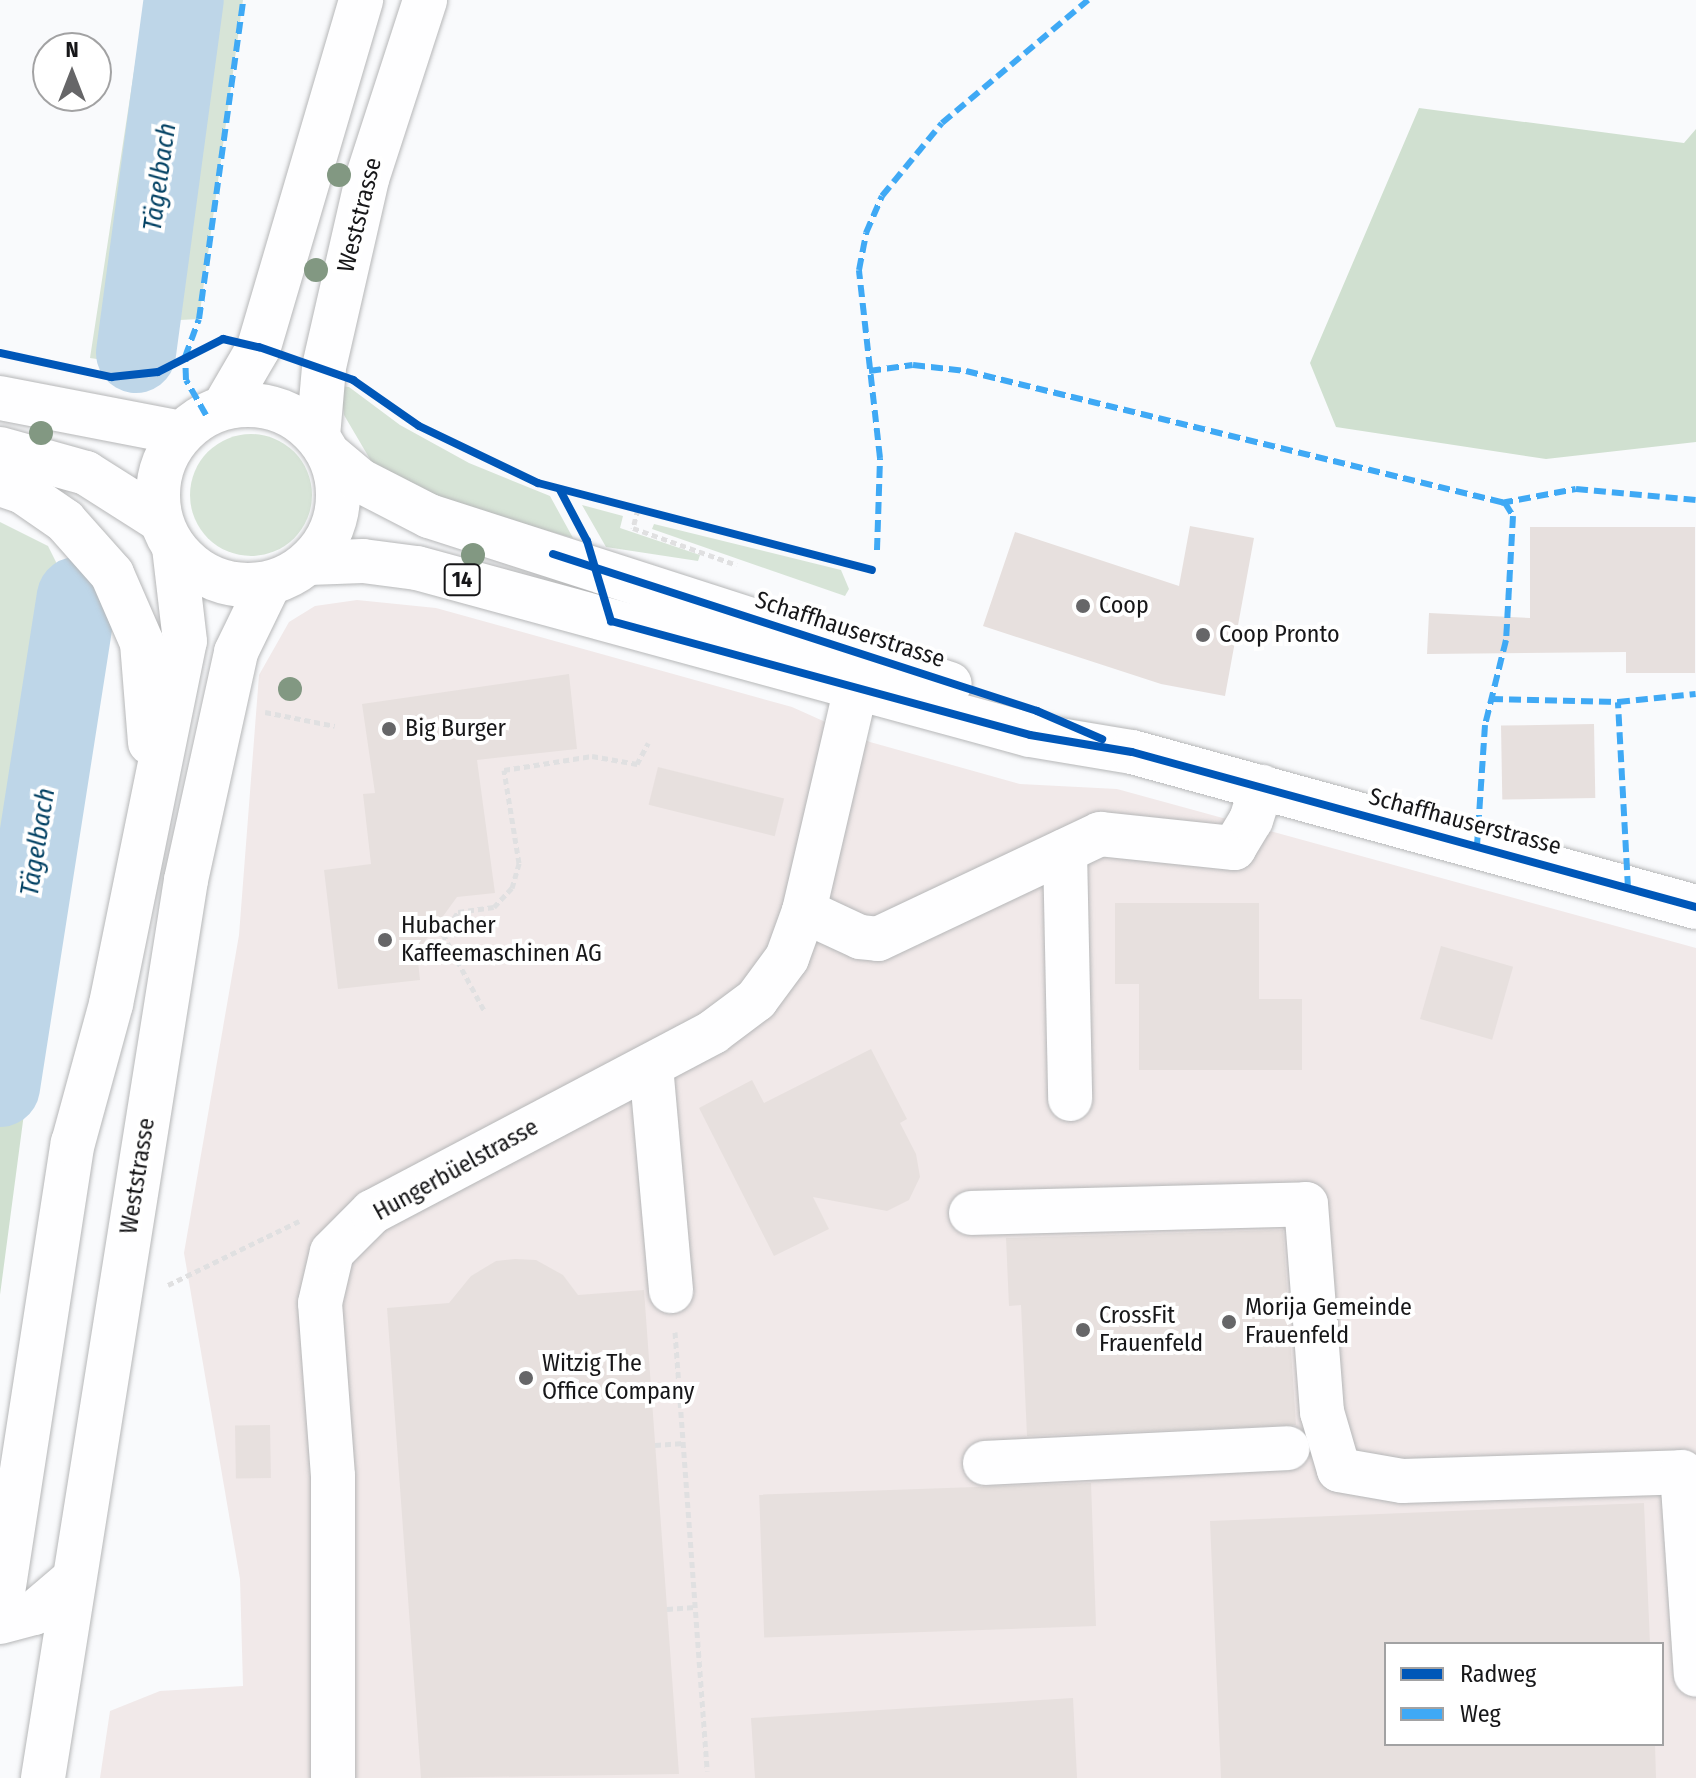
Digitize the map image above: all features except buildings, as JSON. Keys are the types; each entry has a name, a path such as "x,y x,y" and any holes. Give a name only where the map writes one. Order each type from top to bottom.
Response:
{"main road":[{"path":"0,1612 4,1557 73,1143 111,1004 152,784 185,641 158,489 164,459 181,433 224,407 259,347 361,0"},
{"name":"Weststrasse","path":"325,447 324,367 367,179 425,0"},
{"path":"0,398 181,433"},
{"path":"0,449 86,473 167,534 216,580 269,584 309,563 328,539 338,512 325,447 275,408 224,407"},
{"name":"Schaffhauserstrasse","path":"325,447 359,480 429,516 853,670"},
{"path":"0,484 23,492 65,521 117,585 142,643 152,784"},
{"name":"Schaffhauserstrasse","path":"309,563 417,568 1037,711 1132,752 1696,907"},
{"name":"Weststrasse","path":"43,1778 208,764 236,652 269,584"},
{"name":"Hungerbüelstrasse","path":"333,1778 333,1476 320,1303 332,1252 372,1212 713,1032 756,1000 787,958 804,911 853,670"},
{"path":"804,911 860,937 878,939 1100,834 1234,848 1251,820 1262,787"},
{"path":"1065,851 1070,1099"},
{"path":"651,1066 671,1291"},
{"path":"971,1213 1306,1204 1322,1412 1339,1470 1402,1481 1682,1472 1696,1675"},
{"path":"985,1463 1288,1448"},
{"path":"0,1622 34,1613 74,1579"}],"path":[{"path":"623,505 652,512"},
{"path":"638,509 633,528 750,569"},
{"path":"261,712 335,726"},
{"path":"443,935 458,912 494,907 512,888 519,863 504,770 592,756 637,764 648,743"},
{"path":"438,925 485,1012"},
{"path":"162,1287 190,1278 307,1217"},
{"path":"671,1291 707,1771"},
{"path":"655,1445 684,1443"},
{"path":"667,1609 695,1607"}],"shaded area":[{"path":"357,600 436,608 792,707 870,742 1020,784 1117,789 1696,948 1696,1778 100,1778 110,1711 160,1691 243,1686 240,1579 184,1253 239,935 259,675 289,622 315,606"}],"green space":[{"path":"145,0 243,0 199,319 180,320 171,341 146,359 110,361 90,358"},
{"path":"1419,108 1684,143 1696,129 1696,442 1546,459 1336,427 1310,363"},
{"path":"340,386 349,387 400,425 469,463 550,496 573,538 447,502 374,466 344,415"},
{"path":"251,434 274,439 294,452 307,472 312,495 307,518 294,538 274,551 251,556 228,551 208,538 195,518 190,495 195,472 208,452 228,439"},
{"path":"582,505 623,516 620,528 700,555 698,561 606,547"},
{"path":"0,522 48,546 64,578 0,935"},
{"path":"654,524 841,570 849,589 845,596 652,529"},
{"path":"53,621 99,641 59,849 0,1295 0,921"}],"waterway":[{"name":"Tägelbach","path":"136,353 184,0"},
{"name":"Tägelbach","path":"0,1087 77,597"}],"marked path":[{"path":"206,415 186,380 185,357 199,319 243,0"},
{"path":"877,550 880,458 859,270 866,233 882,196 942,123 1088,0"},
{"path":"869,371 913,365 966,371 1505,503 1513,516 1506,640 1485,725 1477,847"},
{"path":"1501,503 1576,489 1696,500"},
{"path":"1628,888 1618,702 1696,694"},
{"path":"1491,699 1618,702"}],"cycle path":[{"path":"0,353 111,377 158,372 223,339 259,347 353,380 419,426 538,483 872,570"},
{"path":"560,490 587,541 611,621 1030,735 1132,752 1696,907"},
{"path":"553,554 1037,711 1102,739"}],"place":[{"name":"Coop","path":"1083,606"},
{"name":"Coop Pronto","path":"1203,635"},
{"name":"Big Burger","path":"389,729"},
{"name":"Hubacher Kaffeemaschinen AG","path":"385,940"},
{"name":"Morija Gemeinde Frauenfeld","path":"1229,1322"},
{"name":"CrossFit Frauenfeld","path":"1083,1330"},
{"name":"Witzig The Office Company","path":"526,1378"}]}
